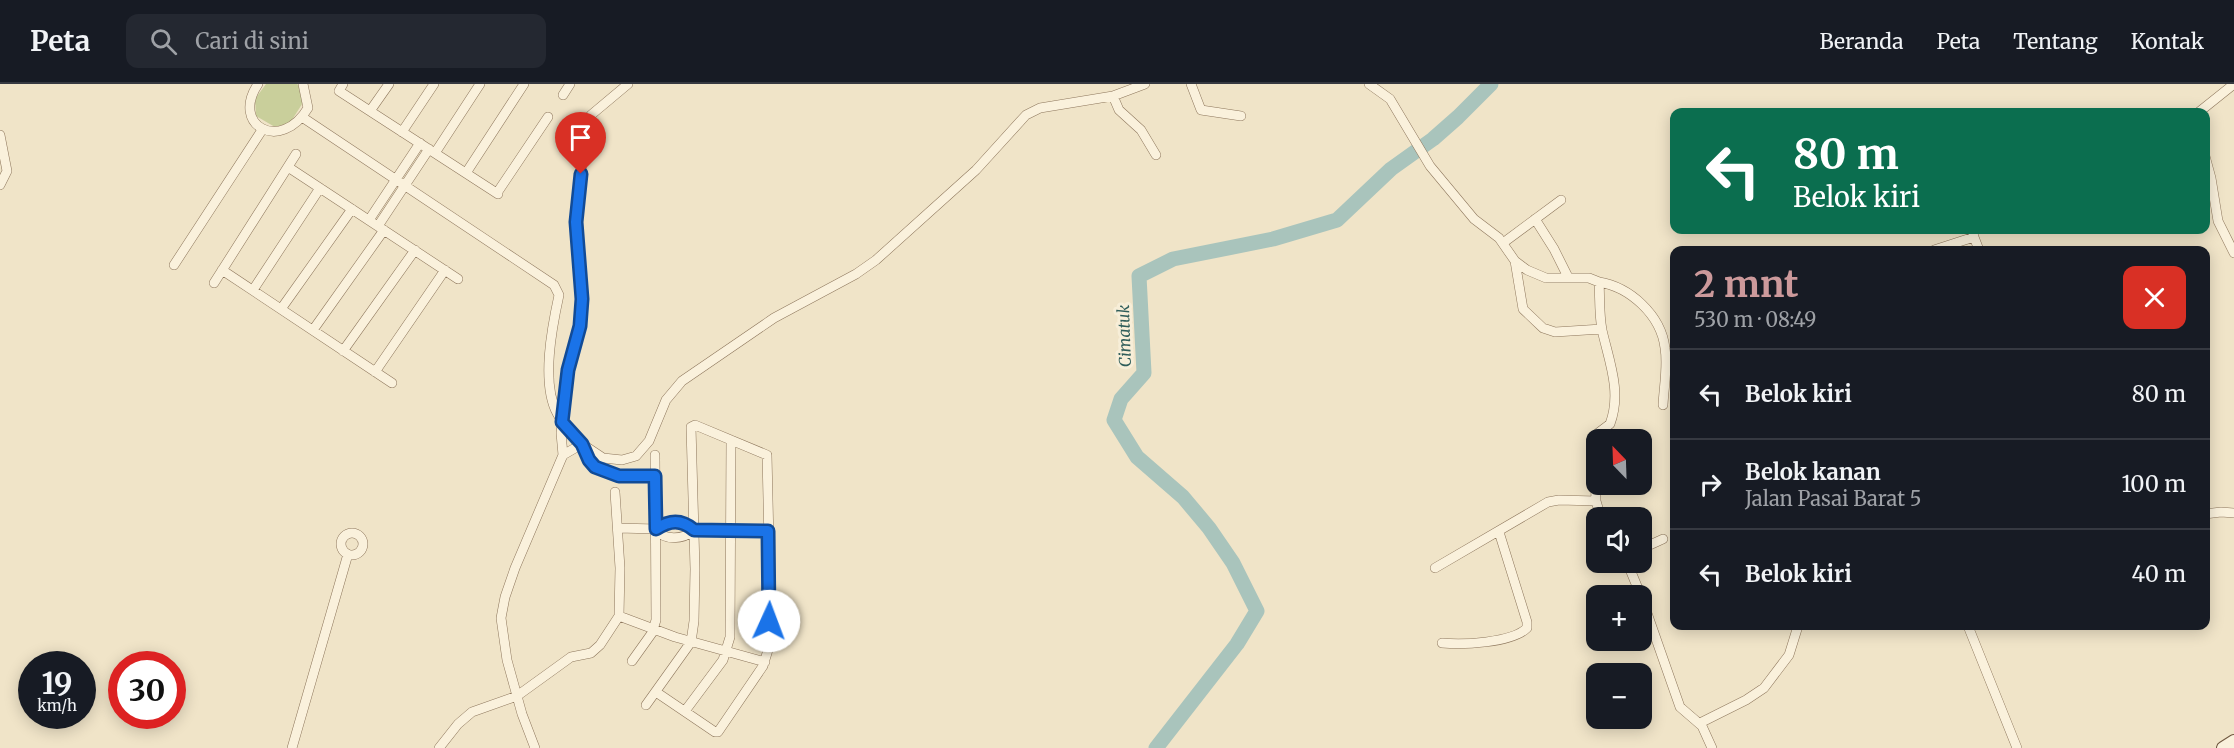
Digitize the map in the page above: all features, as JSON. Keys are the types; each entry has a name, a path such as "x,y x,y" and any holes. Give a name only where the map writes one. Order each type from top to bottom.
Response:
{"main road":[{"path":"2223,748 2234,741"}],"street":[{"path":"256,85 250,100 250,112 255,123 262,130 272,133 284,131 302,117 308,108 303,84"},
{"path":"370,111 388,84"},
{"path":"402,132 434,84"},
{"path":"313,330 381,228 405,186 480,84"},
{"path":"466,173 524,84"},
{"path":"563,95 570,84"},
{"path":"535,748 517,696 503,642 501,618 515,568 563,455 562,422 568,370 581,318 582,282 576,222 586,122 627,84"},
{"path":"302,117 558,289 560,295 552,326 549,386 554,405 562,422 582,444 603,458 622,460 636,456 649,441 666,400 682,381 774,318 856,274 876,260 975,170 1026,115 1051,105 1113,96 1145,84"},
{"path":"1191,84 1201,110 1241,116"},
{"path":"1370,84 1390,99 1430,166 1474,219 1503,243 1515,261 1523,309 1543,328 1555,332 1602,329"},
{"path":"2204,108 2234,84"},
{"path":"341,87 370,111 498,193 548,117"},
{"path":"1113,96 1119,110 1141,130 1156,155"},
{"path":"174,265 262,130"},
{"path":"0,135 7,166 5,178 0,185"},
{"path":"369,220 420,143"},
{"path":"214,283 296,154"},
{"path":"288,166 458,279"},
{"path":"2210,174 2218,221 2234,253"},
{"path":"253,290 320,188"},
{"path":"1503,243 1560,200"},
{"path":"281,309 352,209"},
{"path":"1535,219 1568,277"},
{"path":"1943,246 1971,234"},
{"path":"343,351 415,250"},
{"path":"1515,261 1542,277 1589,278 1617,286 1646,308 1660,329 1666,354 1663,405"},
{"path":"222,270 392,383"},
{"path":"375,372 445,270"},
{"path":"1598,507 1593,440 1610,424 1614,393 1611,362 1602,329 1599,282"},
{"path":"646,705 691,642 694,621 692,426 695,425 767,455 770,587 768,650 765,662 718,732 656,692"},
{"path":"685,711 727,651 731,613 731,440"},
{"path":"563,455 582,444"},
{"path":"582,444 589,460 603,471 619,476 655,476"},
{"path":"632,661 656,620 658,599 655,455"},
{"path":"440,748 458,724 472,712 517,696 571,657 596,651 619,616 618,528 615,492"},
{"path":"1435,568 1553,500 1596,501"},
{"path":"2210,513 2234,513"},
{"path":"618,528 656,529 678,521 694,530 768,531"},
{"path":"656,529 660,534 672,538 687,536 694,530"},
{"path":"1442,643 1470,645 1513,636 1527,628 1499,532"},
{"path":"1652,544 1663,539"},
{"path":"292,748 348,554"},
{"path":"619,616 652,630 765,662"},
{"path":"1652,627 1680,706 1700,723 1712,748"},
{"path":"1700,723 1746,700 1764,688 1789,656 1797,630"},
{"path":"1970,630 2017,748"}],"green space":[{"path":"266,84 297,84 300,86 304,101 290,123 275,127 256,116 255,99"}],"waterway":[{"name":"Cimatuk","path":"1156,748 1237,644 1257,611 1233,563 1209,528 1183,497 1137,457 1114,420 1121,399 1144,373 1139,276 1173,259 1273,239 1337,220 1391,169 1433,139 1458,117 1491,84"}],"route":[{"path":"581,174 576,222 582,282 581,318 568,370 562,422 582,444 595,467 619,476 655,476 656,529 672,521 678,521 694,530 768,531 769,621"}]}
